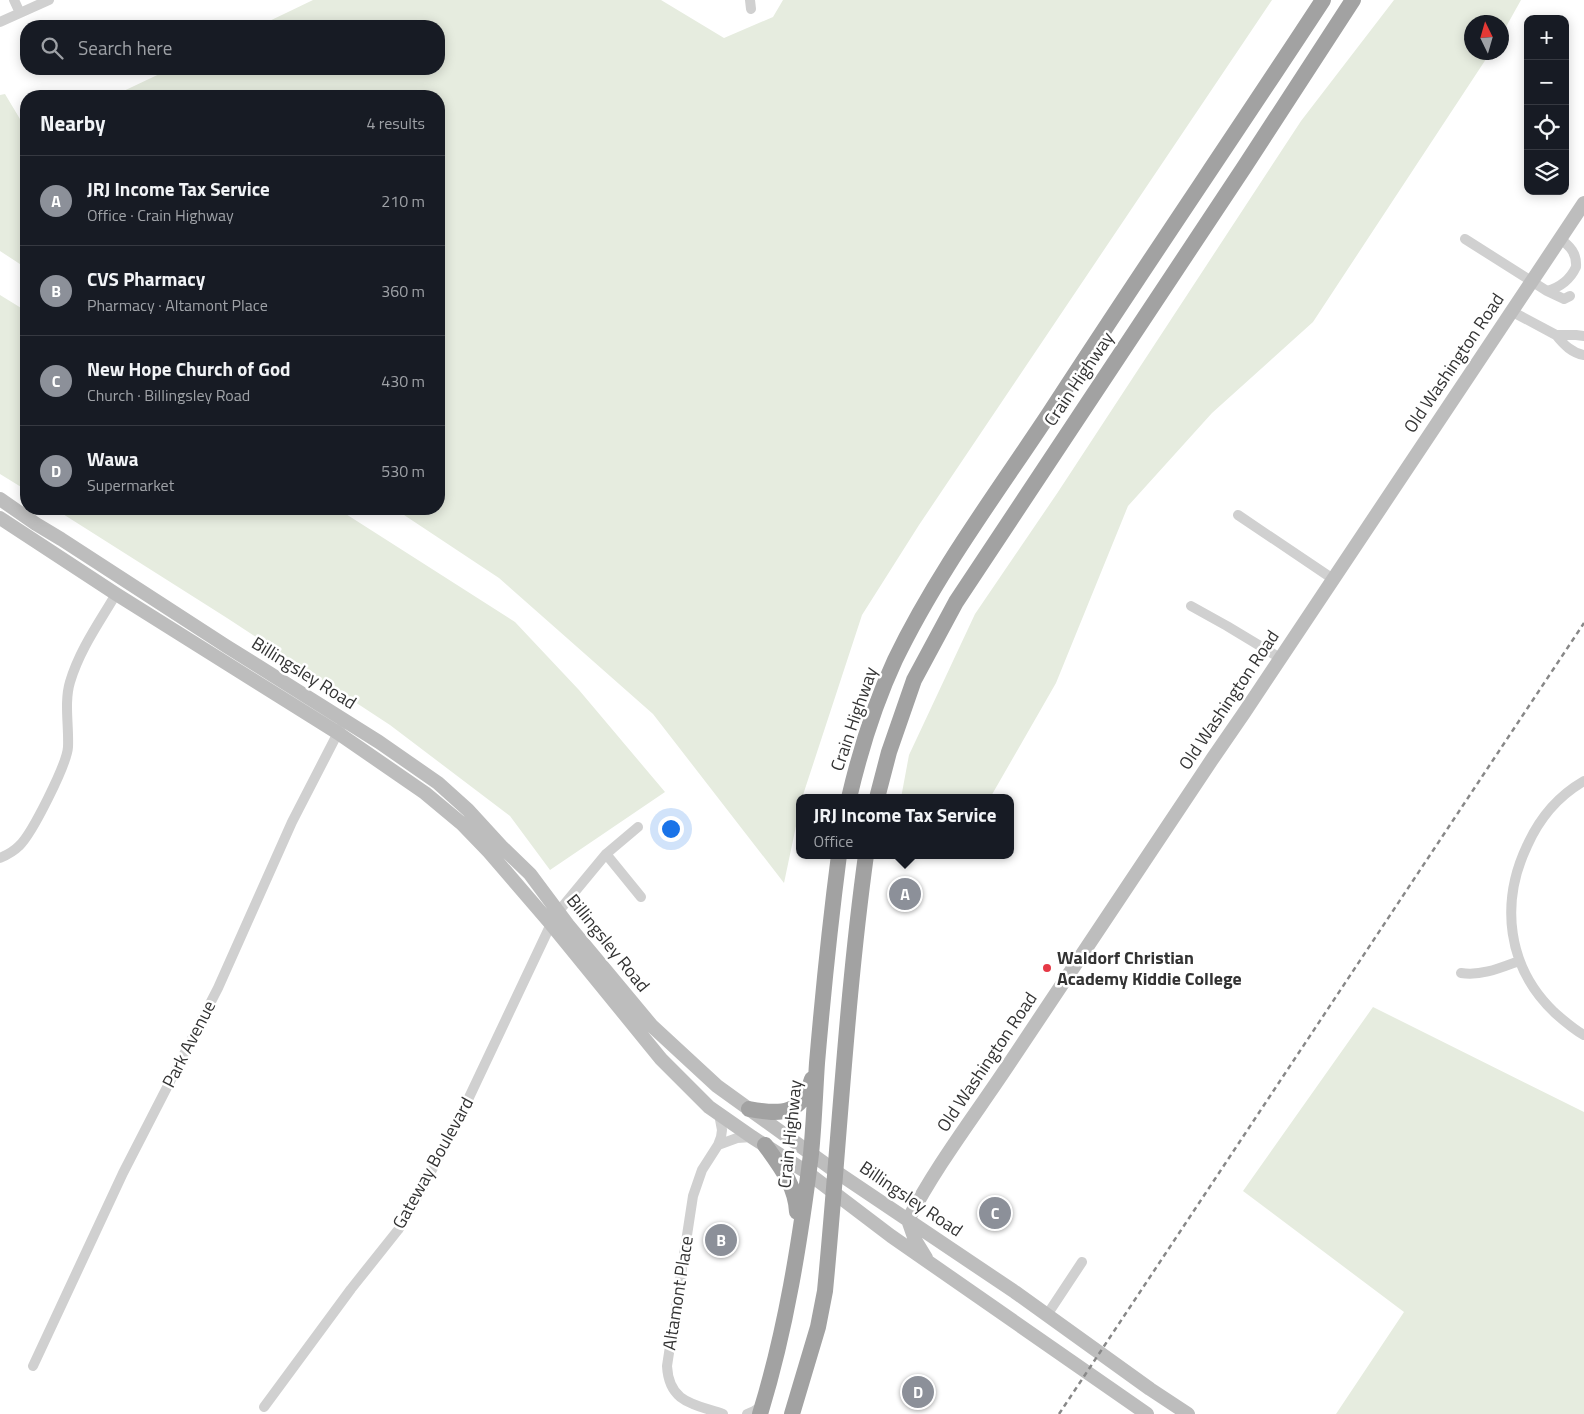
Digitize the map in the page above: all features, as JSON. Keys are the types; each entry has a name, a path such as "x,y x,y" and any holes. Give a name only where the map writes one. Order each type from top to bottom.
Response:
{"highway":[{"name":"Crain Highway","path":"850,794 859,761 890,673 911,630 952,560 1323,0"},
{"name":"Crain Highway","path":"878,794 888,752 914,680 956,602 1353,0"},
{"path":"1225,147 1245,166"},
{"name":"Crain Highway","path":"761,1410 784,1318 799,1239 811,1152 830,921 838,859"},
{"path":"792,1414 818,1328 825,1291 846,1034 857,921 865,859"},
{"path":"749,1109 779,1112 798,1105 806,1096 817,1062"},
{"path":"759,1141 789,1181 797,1202 799,1239"}],"main road":[{"name":"Old Washington Road","path":"908,1220 945,1157 1002,1075 1584,203"},
{"name":"Billingsley Road","path":"0,499 20,513"},
{"name":"Billingsley Road","path":"23,515 62,539 341,727 425,793 461,823 554,918 652,1026 718,1086 835,1171 1047,1315 1188,1414"},
{"name":"Billingsley Road","path":"0,518 116,594 341,727"},
{"name":"Billingsley Road","path":"554,918 661,1059 709,1107 808,1173 832,1193 930,1263 1147,1414"},
{"path":"908,1220 921,1252 930,1263"},
{"path":"1034,1335 1047,1315"}],"street":[{"path":"14,0 20,13"},
{"path":"0,22 49,0"},
{"path":"1547,291 1565,282 1576,267 1574,252 1559,238"},
{"path":"1464,239 1558,297 1564,299 1570,296"},
{"path":"1511,311 1556,335 1567,347 1584,355"},
{"path":"1556,335 1584,336"},
{"path":"1238,515 1333,579"},
{"path":"0,858 8,855 20,845 30,832 63,766 68,749 69,685 81,651 116,594"},
{"path":"1191,606 1280,658"},
{"name":"Park Avenue","path":"33,1366 123,1173 218,988 292,822 341,727"},
{"path":"1584,781 1566,793 1547,812 1530,840 1520,862 1513,886 1511,904 1513,939 1519,961 1528,979 1546,1004 1568,1024 1584,1035"},
{"name":"Gateway Boulevard","path":"264,1407 310,1343 398,1230 410,1211 464,1108 554,918 606,854 638,827"},
{"path":"606,854 641,897"},
{"path":"1461,973 1474,974 1486,972 1519,961"},
{"name":"Altamont Place","path":"719,1114 722,1130 718,1145 702,1170 693,1196 667,1366 671,1384 681,1399 723,1414"},
{"path":"718,1145 737,1138 759,1141"},
{"path":"1047,1315 1082,1262"},
{"path":"747,1414 761,1410"}],"shaded area":[{"path":"313,0 661,0 724,38 773,17 783,0 1272,0 919,525 862,615 803,794 796,794 796,826 784,883 653,714 499,578 404,515 445,515 445,90 126,90 157,75 445,75 445,20 271,20"},
{"path":"1394,0 1521,0 1509,21 1509,15 1464,15 1464,60 1485,60 1313,322 1212,413 1128,506 1056,683 992,794 902,794 909,755 975,614 1058,492 1301,121"},
{"path":"5,94 20,119 20,264 0,251 0,95"},
{"path":"0,295 20,307 20,486 0,474"},
{"path":"64,515 347,515 515,622 579,690 665,792 550,870 510,816 390,725 227,618"},
{"path":"1373,1007 1584,1112 1584,1414 1336,1414 1404,1312 1243,1191"}],"railway":[{"path":"1059,1414 1584,623"}],"place":[{"name":"JRJ Income Tax Service","path":"905,894"},
{"name":"Waldorf Christian Academy Kiddie College","path":"1047,968"},
{"name":"New Hope Church of God","path":"995,1213"},
{"name":"CVS Pharmacy","path":"721,1240"},
{"name":"Wawa","path":"918,1392"}]}
